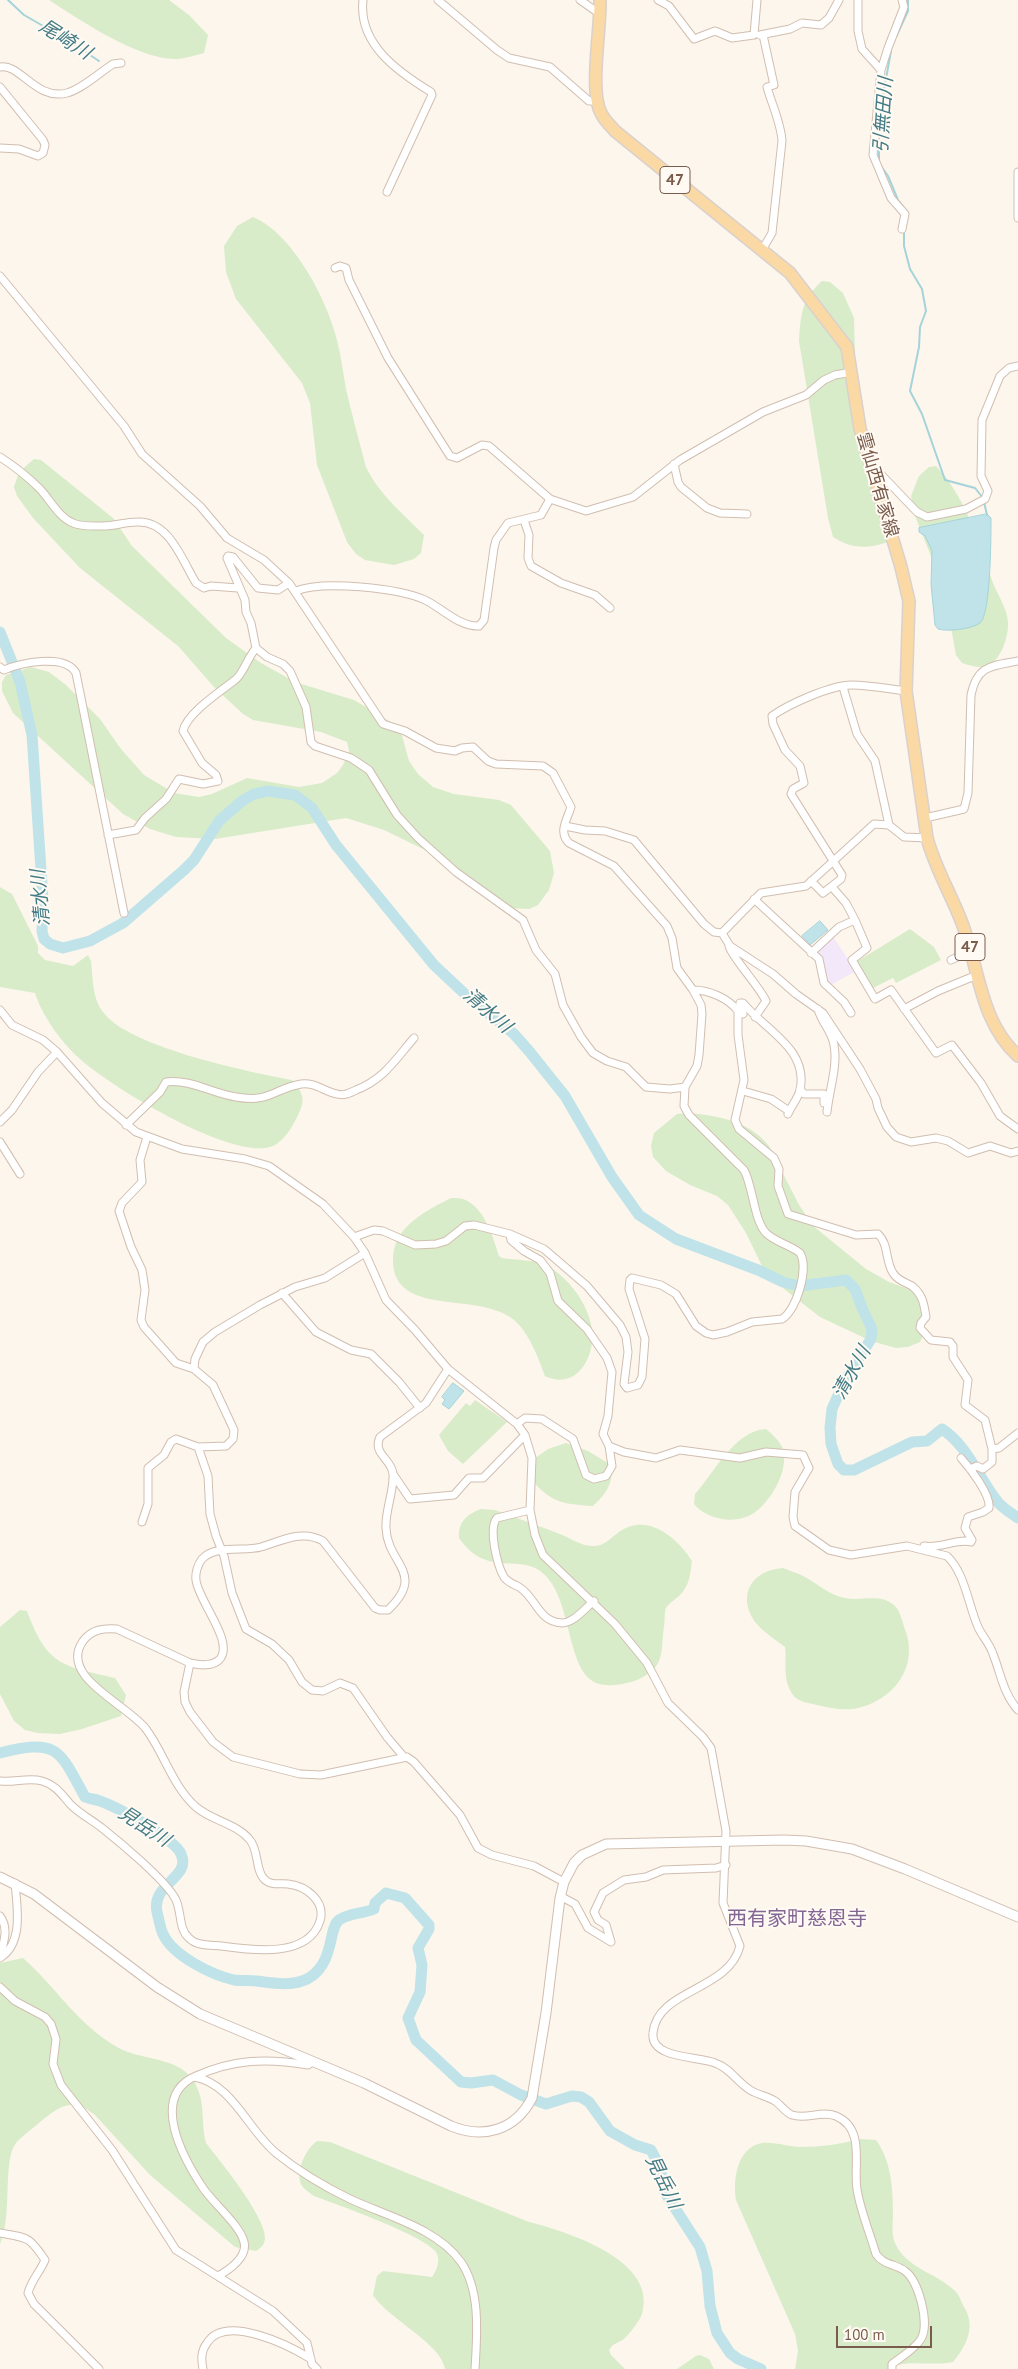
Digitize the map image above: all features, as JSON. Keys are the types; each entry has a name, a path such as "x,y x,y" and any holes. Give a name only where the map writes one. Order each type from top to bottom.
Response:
{"main road":[{"name":"雲仙西有家線","path":"600,0 597,101 600,113 615,131 790,273 846,347 852,372 860,429 902,568 909,600 906,692 927,838 931,853 962,923 994,1027 1017,1053"}],"street":[{"path":"363,0 363,24 369,36 388,62 403,75 431,92 432,95 387,192"},
{"path":"438,0 509,58 550,67 589,101 597,101"},
{"path":"580,0 600,14"},
{"path":"658,0 669,6 694,39 715,31 732,38 754,34 763,35 776,30 790,29 802,23 822,25 829,18 839,0"},
{"path":"754,34 757,0"},
{"path":"858,0 858,30 862,49 881,70"},
{"path":"902,0 904,7 881,70 873,155 891,198 905,214 902,229"},
{"path":"762,250 772,233 782,141 782,130 773,109 767,86 774,85 763,35"},
{"path":"0,68 13,69 39,89 58,94 69,92 113,64 121,63"},
{"path":"0,87 45,145 43,153 38,156 19,149 0,148"},
{"path":"1018,172 1018,218"},
{"path":"335,268 340,266 346,268 349,280 388,358 450,456 456,458 482,445 489,446 550,499 586,511 633,497 674,464 763,412 806,395 824,380 835,375 852,372"},
{"path":"0,276 124,426 142,454 200,506 227,538 264,560 296,591 383,724 405,731 436,748 455,751 473,747 488,761 496,764 543,766 553,773 571,807 562,832 564,838 568,843 614,866 660,916 672,938 677,968 693,990 701,1005 702,1014 697,1066 684,1087 683,1100 689,1115 744,1170 750,1180 762,1228 770,1236 800,1253 803,1257 803,1274 790,1313 782,1319 752,1322 727,1332 713,1335 696,1326 676,1294 669,1289 662,1285 632,1278 629,1288 645,1339 645,1352 642,1377 638,1385 627,1388 624,1384 628,1352 626,1336 620,1325 587,1286 544,1249 510,1234 474,1225 465,1226 446,1241 436,1244 415,1245 383,1231 374,1230 354,1237"},
{"path":"870,464 878,469 917,512 927,517 966,508 984,500 988,491 981,476 982,420 1000,376 1009,368 1018,366"},
{"path":"0,458 13,465 39,488 64,519 80,526 117,526 136,522 152,523 166,533 196,583 204,588 211,586 238,588"},
{"path":"674,464 681,488 706,508 720,513 747,514"},
{"path":"296,591 310,587 330,586 409,595 426,600 460,621 479,626 484,620 496,540 506,524 541,515 550,499"},
{"path":"524,520 530,535 528,558 531,566 560,583 595,595 610,608"},
{"path":"289,583 278,590 258,588 233,558 228,556 227,562 245,600 246,612 251,623 256,648 290,671 306,707 309,720 309,735 314,746 351,758 369,770 397,815 424,843 456,872 523,920 536,950 555,974 563,1005 593,1053 606,1061 626,1067 646,1087 670,1089 684,1087"},
{"path":"108,835 136,830 145,818 166,799 178,779 202,784 218,781 216,775 202,763 183,731 184,726 219,691 236,680 248,657 256,648"},
{"path":"3,668 17,664 46,661 74,669 124,913"},
{"path":"925,818 964,809 968,793 973,683 983,670 991,666 1018,661"},
{"path":"811,881 822,893 841,879 842,875 790,794 793,789 804,783 800,766 785,750 773,724 772,716 782,709 813,695 850,685 906,692"},
{"path":"843,687 857,734 875,761 890,825 904,837 912,839 927,838"},
{"path":"722,933 754,898 769,891 800,888 811,881 868,828 874,824 890,825"},
{"path":"565,826 605,831 634,840 704,924 714,932 722,933"},
{"path":"832,887 846,903 867,948 852,960 875,999 891,990 936,1053 952,1045 981,1083 1000,1116 1018,1129"},
{"path":"754,898 821,963 821,975 824,983 844,1002 851,1013"},
{"path":"811,953 839,927 855,920"},
{"path":"722,933 730,946 732,954 742,965 766,1001 755,1017"},
{"path":"730,946 774,974 796,994 818,1009 835,1028 876,1099 887,1127 896,1137 911,1142 936,1138 948,1141 968,1153 990,1146 1011,1153 1018,1151"},
{"path":"951,960 971,951"},
{"path":"904,1009 938,991 978,975"},
{"path":"693,990 706,990 734,1006 738,1011 738,1035 744,1080 735,1120 739,1129 774,1158 779,1168 778,1186 788,1214 856,1235 870,1233 881,1237 892,1273 900,1281 911,1286 923,1299 926,1317 921,1323 920,1328 931,1340 950,1342 953,1346 953,1357 968,1380 965,1405 985,1420 992,1449 992,1462 983,1469 972,1467"},
{"path":"739,1020 744,1013 740,1003 743,1003 755,1017 793,1051 798,1061 800,1089 788,1112 771,1098 743,1091"},
{"path":"800,1089 804,1094 824,1094 825,1105 828,1109 835,1045 820,1017 818,1009"},
{"path":"0,1010 12,1025 43,1040 57,1052 102,1103 126,1125 147,1137 182,1150 245,1159 269,1166 323,1204 354,1237 365,1253 386,1300 415,1330 448,1369 517,1424 526,1435 532,1458 530,1510 535,1535 543,1555 555,1568 594,1601 642,1657 668,1703 708,1742 715,1764 727,1840 723,1903 740,1946 738,1954 722,1975 670,2004 659,2018 652,2033 654,2043 660,2051 718,2064 728,2069 740,2083 752,2092 774,2100 790,2115 800,2116 822,2113 838,2117 848,2125 854,2138 858,2155 856,2188 876,2254 880,2260 904,2270 913,2278 922,2307 924,2328 921,2339 892,2364 892,2369"},
{"path":"126,1125 160,1092 166,1082 179,1081 234,1097 257,1100 300,1084 310,1083 338,1094 346,1094 373,1083 389,1068 414,1038"},
{"path":"0,1122 12,1110 38,1072 57,1052"},
{"path":"142,1522 148,1504 148,1468 164,1455 171,1442 176,1439 184,1440 198,1447 226,1446 231,1442 234,1434 219,1395 203,1375 194,1368 176,1363 144,1327 141,1320 145,1290 142,1270 130,1247 119,1211 122,1203 142,1182 140,1160 147,1137"},
{"path":"0,1142 20,1174"},
{"path":"510,1234 512,1240 524,1252 540,1260 550,1274 558,1301 587,1329 607,1358 612,1372 608,1416 603,1434 609,1446 612,1466 606,1476 594,1479 586,1475 573,1439 542,1419 525,1418 517,1424"},
{"path":"194,1368 195,1359 203,1342 215,1332 282,1293 325,1278 365,1253"},
{"path":"282,1293 316,1332 351,1350 371,1354 399,1382 420,1408"},
{"path":"448,1369 431,1397 420,1408 380,1437 378,1442 379,1451 391,1466 393,1474 410,1499 454,1495 469,1478 484,1478 526,1435"},
{"path":"992,1449 999,1448 1018,1433"},
{"path":"609,1446 624,1452 656,1458 680,1450 740,1458 766,1452 803,1455 809,1468 795,1492 793,1517 798,1530 829,1550 840,1554 860,1554 912,1544 930,1547 950,1545 962,1540 972,1541 965,1528 967,1520 971,1515 986,1511 989,1504 972,1467 961,1458"},
{"path":"198,1447 208,1476 210,1514 232,1593 246,1629 272,1644 289,1660 302,1682 312,1690 323,1691 340,1683 353,1688 387,1737 404,1757 414,1762 460,1815 478,1848 492,1855 528,1864 564,1882"},
{"path":"0,1781 31,1779 44,1781 54,1787 72,1805 116,1840 165,1885 176,1899 184,1932 189,1938 200,1944 262,1952 275,1950 306,1938 315,1930 320,1921 321,1912 316,1898 300,1887 267,1882 262,1876 256,1849 251,1841 244,1833 207,1815 188,1798 144,1727 130,1711 86,1679 79,1669 77,1660 84,1640 99,1629 108,1628 117,1629 190,1663 202,1665 215,1663 224,1650 222,1637 196,1580 197,1568 204,1556 221,1551 255,1549 296,1536 315,1536 329,1548 375,1608 388,1610 406,1586 405,1576 386,1528 393,1474"},
{"path":"530,1510 497,1518 493,1523 495,1548 505,1578 528,1595 542,1614 558,1622 572,1620 594,1601"},
{"path":"907,1546 943,1554 953,1563 978,1628 993,1653 1000,1680 1011,1703 1018,1710"},
{"path":"190,1663 184,1692 185,1702 190,1712 213,1742 232,1757 300,1774 321,1775 404,1757"},
{"path":"0,1877 13,1882 51,1905 180,2002 224,2025 313,2061 451,2126 472,2132 491,2132 510,2124 528,2105 535,2087 560,1896 564,1882 574,1863 582,1855 606,1844 727,1840 806,1841 852,1849 905,1869 1018,1917"},
{"path":"560,1896 575,1904 588,1928 611,1942 606,1925 598,1920 594,1912 603,1893 624,1880 646,1877 663,1870 716,1868 726,1865"},
{"path":"0,1957 10,1949 18,1923 13,1882"},
{"path":"0,1916 5,1926 0,1957"},
{"path":"0,1987 15,2002 45,2017 51,2024 56,2039 53,2064 61,2085 112,2150 176,2250 273,2311 307,2343 311,2359 317,2369"},
{"path":"218,2276 238,2260 244,2248 244,2241 239,2232 203,2188 187,2158 174,2128 171,2114 174,2097 187,2080 209,2070 257,2060 308,2065 313,2061"},
{"path":"194,2077 209,2082 221,2091 275,2152 294,2165 348,2198 425,2232 453,2252 462,2263 472,2288 477,2330 475,2369"},
{"path":"0,2233 27,2238 33,2242 45,2260 40,2272 30,2285 28,2293 34,2304 99,2369"},
{"path":"203,2369 201,2360 203,2348 209,2339 220,2332 229,2330 273,2339 311,2359"}],"shaded area":[{"path":"832,935 856,971 831,985 826,982 815,950"}],"green space":[{"path":"49,0 169,0 189,15 208,35 204,53 178,59 163,58 146,53 111,38"},
{"path":"253,217 267,225 294,252 306,269 325,306 337,340 346,389 366,467 384,495 424,535 421,553 414,559 394,565 365,560 356,554 347,542 317,465 310,403 302,383 236,299 226,272 224,246 237,226"},
{"path":"822,281 830,282 843,293 854,318 855,355 867,430 879,476 890,501 892,520 888,542 874,546 853,546 833,537 828,518 799,341 803,308 810,295"},
{"path":"34,459 41,460 113,518 132,546 226,638 261,663 295,682 354,700 391,722 401,732 409,761 418,774 433,787 454,794 499,800 511,805 550,851 554,873 549,890 538,905 529,909 503,908 425,850 384,830 346,818 215,839 176,837 150,829 123,814 13,713 2,691 2,682 6,675 31,667 49,672 66,685 100,719 121,749 144,775 174,793 199,797 212,794 247,778 299,787 322,783 337,773 343,765 349,751 347,742 321,732 253,720 243,714 214,687 178,646 80,568 33,518 17,496 14,487 19,472"},
{"path":"936,466 964,506 1007,617 1007,635 1002,649 995,661 984,667 962,663 956,655 944,589 915,516 911,496 919,476 929,467"},
{"path":"0,887 12,894 38,946 38,953 45,960 73,966 88,955 91,961 94,987 99,1006 117,1025 162,1047 220,1064 292,1080 301,1093 303,1102 295,1121 279,1143 270,1147 251,1148 200,1132 171,1118 117,1086 80,1059 53,1029 42,1011 35,993 0,987"},
{"path":"910,929 934,947 941,960 896,983 893,978 873,988 856,962"},
{"path":"688,1113 733,1121 762,1138 769,1146 798,1203 812,1225 866,1269 889,1282 912,1290 921,1301 925,1331 920,1342 908,1347 896,1348 871,1341 820,1317 784,1289 762,1266 746,1233 728,1205 717,1196 690,1185 666,1171 653,1157 651,1146 654,1133 677,1114"},
{"path":"451,1198 463,1199 477,1208 487,1223 499,1256 544,1264 562,1277 575,1291 589,1315 592,1335 588,1357 583,1367 576,1374 567,1379 557,1380 545,1376 536,1352 527,1336 510,1317 494,1310 419,1296 405,1289 396,1276 393,1258 399,1237 405,1228 422,1214"},
{"path":"475,1400 507,1422 463,1464 448,1451 439,1435 466,1403 470,1406"},
{"path":"766,1429 780,1443 784,1458 781,1476 767,1501 754,1513 739,1519 722,1519 706,1514 694,1504 695,1494 735,1445 755,1431"},
{"path":"566,1443 588,1451 611,1465 612,1471 608,1488 593,1506 565,1503 551,1498 531,1479 535,1458 548,1449"},
{"path":"481,1509 495,1510 591,1546 600,1545 619,1532 640,1525 650,1526 670,1536 692,1561 688,1583 678,1597 666,1608 661,1653 656,1667 640,1679 620,1684 600,1684 588,1678 577,1659 558,1595 545,1575 536,1568 526,1565 493,1562 481,1558 470,1551 459,1538 460,1527 464,1519"},
{"path":"783,1568 802,1576 839,1597 884,1600 896,1607 901,1616 909,1645 905,1670 892,1690 871,1704 848,1709 807,1703 793,1695 786,1677 785,1647 755,1622 747,1602 751,1585 756,1579 763,1573"},
{"path":"20,1610 27,1611 42,1643 59,1661 82,1670 115,1678 126,1695 121,1716 60,1734 38,1733 25,1730 14,1721 0,1694 0,1627"},
{"path":"23,1958 78,2016 103,2038 126,2051 178,2067 193,2080 202,2104 206,2143 242,2190 264,2230 265,2239 259,2249 256,2251 235,2247 150,2175 95,2115 79,2104 67,2105 53,2112 16,2143 9,2162 6,2219 0,2244 0,1963"},
{"path":"861,2139 876,2140 885,2156 892,2185 893,2236 900,2252 914,2264 954,2290 968,2314 969,2328 966,2342 953,2362 908,2363 894,2366 893,2369 795,2369 798,2351 795,2334 736,2200 735,2185 738,2168 745,2153 758,2144 768,2143 808,2147"},
{"path":"317,2141 330,2142 529,2222 586,2241 624,2264 637,2278 643,2295 642,2314 639,2320 624,2339 614,2344 609,2350 611,2355 625,2369 445,2369 441,2359 434,2350 380,2304 373,2295 377,2276 383,2271 432,2277 438,2265 436,2252 415,2237 360,2213 314,2196 306,2190 302,2186 299,2176 301,2164 306,2153"},
{"path":"700,2355 709,2359 714,2369 677,2369 696,2356"}],"water":[{"path":"987,514 991,518 990,556 984,617 980,623 971,627 954,630 938,629 935,625 931,584 932,551 925,536 919,532 919,528"},
{"path":"820,921 828,930 810,945 802,936"},
{"path":"453,1383 464,1391 449,1409 442,1404 445,1400 442,1397"}],"waterway":[{"name":"尾崎川","path":"8,0 24,15 66,39 99,61"},
{"name":"引無田川","path":"896,37 908,11 908,0"},
{"name":"引無田川","path":"880,112 891,51"},
{"name":"引無田川","path":"879,127 879,159"},
{"name":"引無田川","path":"881,166 888,176 898,200 908,213"},
{"name":"引無田川","path":"904,230 904,246 910,269 922,289 926,311 920,327 919,347 910,391 922,414 945,480 975,488 983,498"},
{"name":"引無田川","path":"984,502 987,515"},
{"name":"清水川","path":"0,632 20,682 32,735 43,900 42,931 44,939 50,944 63,948 90,941 123,923 194,860 219,821 242,801 254,794 268,791 295,795 312,808 336,845 434,965 466,995 514,1034 529,1051 565,1096 612,1177 639,1215 676,1239 758,1270 783,1282 799,1286 846,1280 855,1289 872,1329 871,1339 845,1380 832,1409 831,1444 838,1464 844,1470 854,1470 912,1442 927,1441 942,1429 966,1453 999,1504 1018,1518"},
{"name":"見岳川","path":"0,1753 35,1747 46,1748 55,1752 69,1768 85,1797 108,1804 131,1816 157,1832 176,1847 181,1854 183,1862 181,1869 165,1887 157,1902 157,1912 162,1932 175,1950 215,1974 237,1980 269,1983 283,1984 303,1981 317,1971 323,1963 327,1955 333,1930 339,1920 374,1909 375,1903 386,1893 405,1898 429,1925 429,1929 418,1948 422,1965 420,1992 408,2018 416,2040 461,2082 471,2083 493,2080 521,2095 546,2104 572,2096 581,2097 589,2102 610,2131 635,2145 651,2150 660,2167 664,2191 700,2247 707,2271 710,2306 717,2333 730,2353 738,2359 761,2369"}],"district":[{"name":"西有家町慈恩寺","path":"797,1919"}]}
